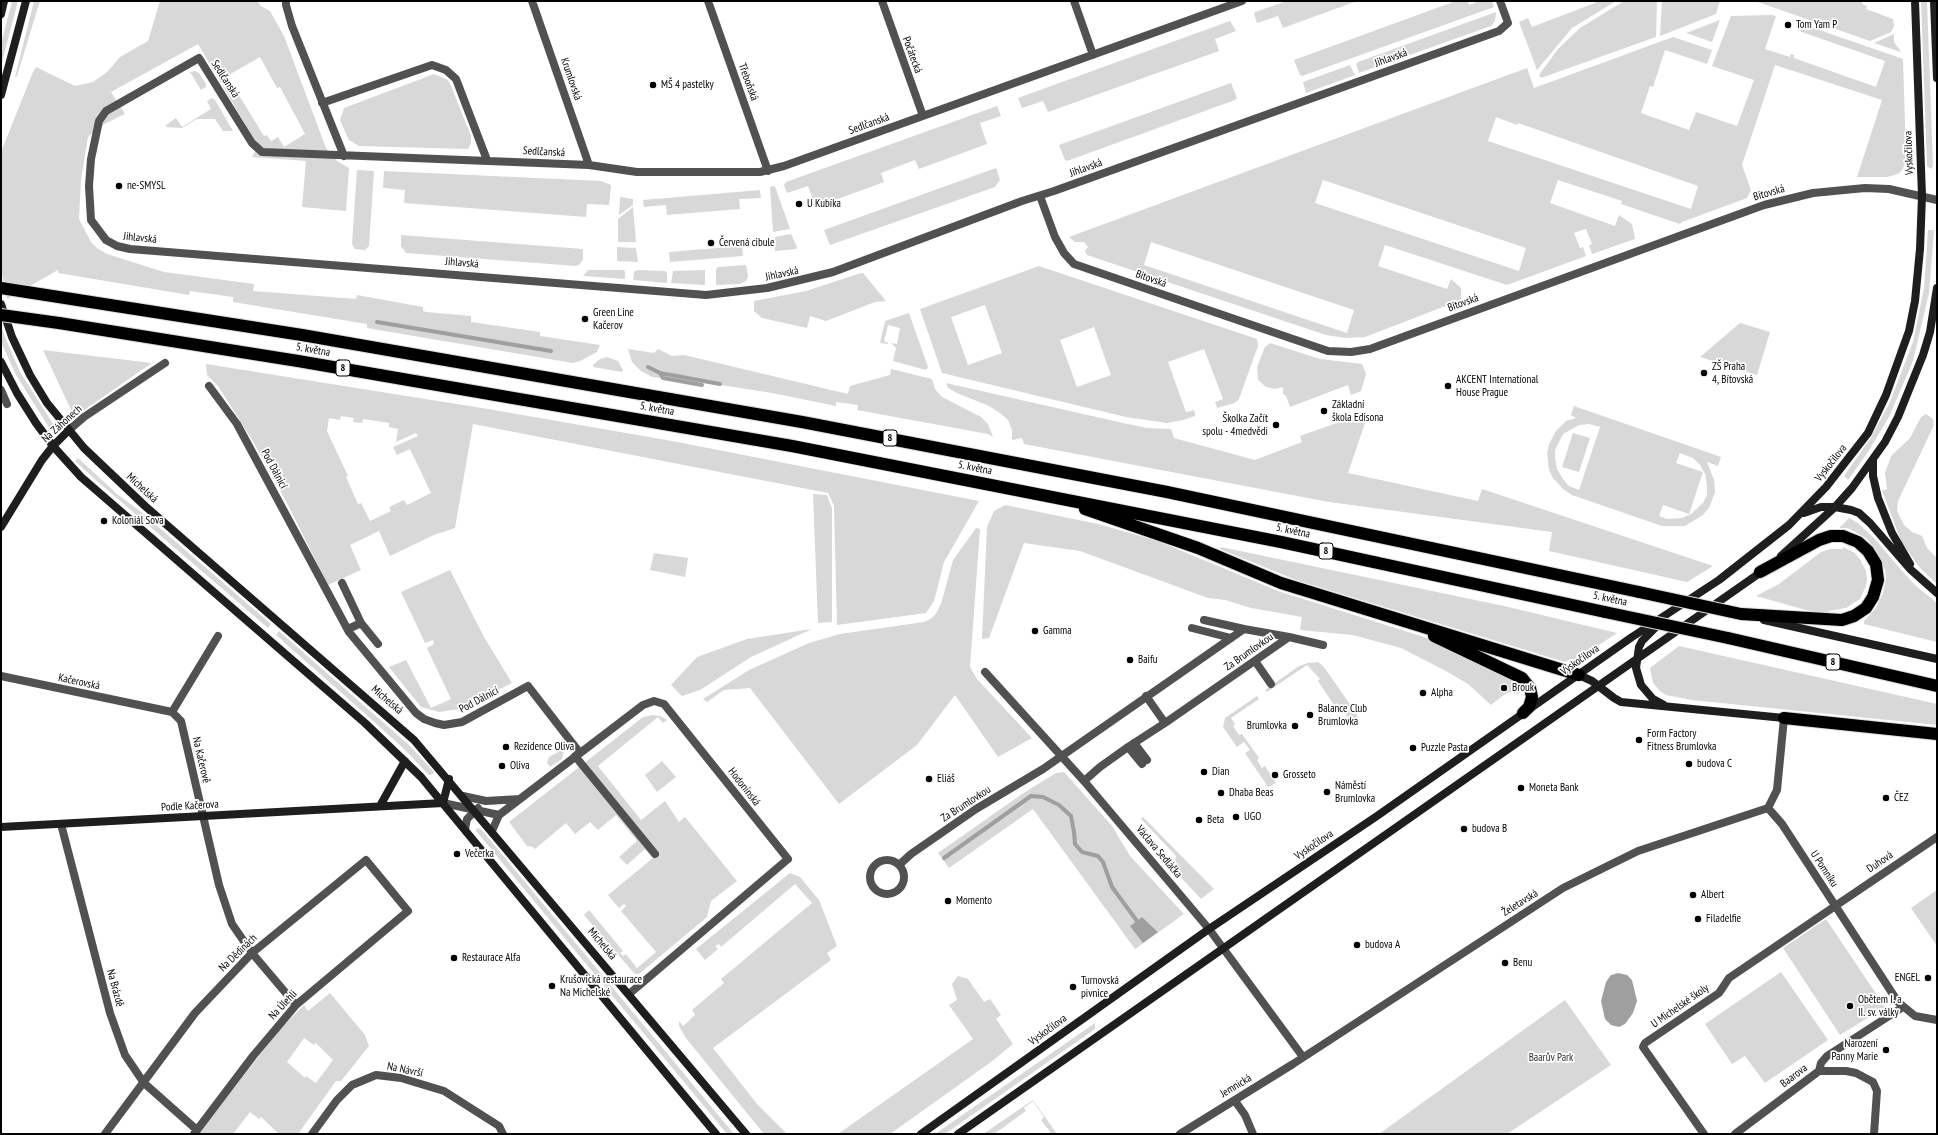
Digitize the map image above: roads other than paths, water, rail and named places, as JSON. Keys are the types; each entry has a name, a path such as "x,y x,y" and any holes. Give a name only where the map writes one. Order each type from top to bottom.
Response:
{"highway":[{"name":"5. května","path":"1,288 347,343 802,422 1167,492 1764,618"},
{"name":"5. května","path":"1,315 298,361 627,417 1045,495 1320,550 1728,638 1937,686"},
{"path":"1045,495 1198,548 1281,583 1579,674"},
{"path":"1760,572 1819,540 1836,535 1848,537 1862,544 1874,560 1878,575 1877,586 1870,603 1861,613 1848,619 1764,618"},
{"path":"1391,617 1485,659 1522,678 1530,688 1532,697 1529,707 1523,713"},
{"path":"1784,718 1937,734"}],"main road":[{"path":"1,14 4,1"},
{"path":"1,95 26,1"},
{"name":"Vyskočilova","path":"921,1134 1209,929 1372,820 1632,637 1671,613 1719,580 1801,514 1837,475 1868,433 1892,381 1909,331 1915,301 1920,249 1922,196 1915,1"},
{"path":"1934,1 1936,18 1937,78"},
{"path":"958,1134 1636,660 1760,572 1800,541 1835,507 1873,459 1898,418 1921,360 1930,332 1937,288"},
{"name":"Michelská","path":"1,304 12,337 30,375 47,403 84,448 145,506 414,740 449,779 746,1134"},
{"path":"1,362 22,401 52,446 81,477 365,723 405,761 465,829 715,1133"},
{"name":"Na Záhonech","path":"1,527 42,460 52,446 69,430"},
{"path":"1873,459 1873,483 1883,512 1902,551 1922,581"},
{"path":"1801,514 1821,507 1835,507 1850,510 1865,518 1910,569 1937,593"},
{"path":"1671,613 1642,641 1636,660 1638,680 1648,695 1657,702 1676,708"},
{"name":"5. května","path":"1764,618 1937,660"},
{"path":"1579,674 1599,686 1618,701 1784,718"},
{"path":"380,806 405,761"},
{"path":"443,803 449,779"},
{"name":"Podle Kačerova","path":"1,827 443,803"}],"street":[{"path":"286,1 292,26 344,156"},
{"name":"Krumlovská","path":"532,1 590,165"},
{"name":"Třeboňská","path":"708,1 768,171"},
{"name":"Počátecká","path":"882,1 922,116"},
{"path":"1074,1 1093,55"},
{"name":"Sedlčanská","path":"95,134 99,121 106,111 198,58 252,143 262,152 590,165 638,172 735,173 768,171 1242,1"},
{"name":"Jihlavská","path":"95,134 89,186 91,220 106,240 117,246 706,295 767,288 833,272 1498,31 1508,23 1500,1"},
{"path":"322,103 432,65 446,70 456,79 487,160"},
{"name":"Bítovská","path":"1040,196 1055,237 1068,259 1074,264 1328,351 1351,352 1370,349 1764,205 1813,193 1865,188 1889,189 1937,200"},
{"name":"Na Záhonech","path":"69,430 84,418 165,363"},
{"name":"Pod Dálnicí","path":"209,386 237,424 348,629 386,678 416,713 424,719 444,725 462,722 528,686 578,755"},
{"path":"1,390 7,404"},
{"path":"342,583 361,623 378,644"},
{"path":"1204,620 1244,629"},
{"path":"348,629 361,623"},
{"path":"1192,628 1231,638"},
{"name":"Za Brumlovkou","path":"899,865 911,854 976,809 1062,756 1244,629 1289,638"},
{"path":"172,712 218,636"},
{"path":"1289,638 1324,645"},
{"name":"Za Brumlovkou","path":"1084,781 1131,745 1289,638"},
{"path":"1255,661 1271,684"},
{"name":"Václava Sedláčka","path":"985,672 1084,781 1224,947 1303,1056"},
{"name":"Kačerovská","path":"1,676 172,712"},
{"path":"1146,696 1165,723"},
{"name":"Hodonínská","path":"492,831 499,815 643,705 654,701 664,704 788,859 629,994"},
{"name":"Na Kačerově","path":"172,712 181,721 203,816"},
{"path":"1768,808 1777,790 1784,718"},
{"path":"1131,745 1145,762"},
{"path":"578,755 655,854"},
{"path":"463,796 486,801 520,798"},
{"path":"465,829 467,819 486,801"},
{"path":"443,803 499,815"},
{"name":"U Pomníku","path":"1768,808 1782,824 1903,1007 1915,1016 1937,1020"},
{"name":"Želetavská","path":"1303,1056 1563,888 1638,851 1768,808"},
{"path":"203,816 219,885 232,924 252,953 296,1005"},
{"name":"Na Brázdě","path":"61,824 110,1013 125,1055 144,1083 195,1132"},
{"name":"Duhová","path":"1835,906 1937,837"},
{"name":"Na Dědinách","path":"105,1134 195,1013 252,953 366,860 408,911"},
{"path":"888,860 899,865 902,869 904,879 903,884 897,892 893,894 883,894 873,888 869,877 871,869 877,863 888,860"},
{"name":"U Michelské školy","path":"1704,1134 1643,1047 1645,1043 1719,993 1729,978 1835,906"},
{"name":"Na Úlehli","path":"195,1132 253,1056 296,1005 408,911"},
{"name":"Baarova","path":"1735,1134 1819,1071 1821,1063 1827,1056 1903,1007"},
{"name":"Jemnická","path":"1180,1134 1235,1101 1303,1056"},
{"path":"1819,1071 1846,1071 1856,1073 1873,1082 1877,1091 1874,1134"},
{"name":"Na Návrší","path":"312,1134 337,1100 352,1085 376,1075 401,1078 444,1091 499,1126 503,1134"},
{"path":"1235,1101 1245,1115 1253,1134"}],"waterway":[{"path":"377,322 551,351"},
{"path":"648,367 660,373 720,384"},
{"path":"660,373 663,378 702,385"},
{"path":"944,858 1031,796 1043,797 1059,805 1071,816 1075,844 1082,852 1098,856 1103,862 1112,887 1137,921"}],"place":[{"name":"Tom Yam P","path":"1788,25"},
{"name":"MŠ 4 pastelky","path":"653,85"},
{"name":"ne-SMYSL","path":"119,186"},
{"name":"U Kubíka","path":"799,204"},
{"name":"Červená cibule","path":"711,243"},
{"name":"Green Line Kačerov","path":"585,319"},
{"name":"ZŠ Praha 4, Bítovská","path":"1704,373"},
{"name":"AKCENT International House Prague","path":"1448,386"},
{"name":"Základní škola Edisona","path":"1324,411"},
{"name":"Školka Začít spolu - 4medvědi","path":"1276,425"},
{"name":"Koloniál Sova","path":"104,521"},
{"name":"Gamma","path":"1035,631"},
{"name":"Baifu","path":"1130,660"},
{"name":"Brouk","path":"1504,688"},
{"name":"Alpha","path":"1423,693"},
{"name":"Balance Club Brumlovka","path":"1310,715"},
{"name":"Brumlovka","path":"1295,726"},
{"name":"Form Factory Fitness Brumlovka","path":"1639,740"},
{"name":"Rezidence Oliva","path":"506,747"},
{"name":"Puzzle Pasta","path":"1413,748"},
{"name":"budova C","path":"1689,764"},
{"name":"Oliva","path":"502,766"},
{"name":"Dian","path":"1204,772"},
{"name":"Grosseto","path":"1275,775"},
{"name":"Eliáš","path":"929,779"},
{"name":"Moneta Bank","path":"1521,788"},
{"name":"Náměstí Brumlovka","path":"1327,792"},
{"name":"Dhaba Beas","path":"1221,793"},
{"name":"ČEZ","path":"1886,798"},
{"name":"UGO","path":"1236,817"},
{"name":"Beta","path":"1199,820"},
{"name":"budova B","path":"1464,829"},
{"name":"Večerka","path":"457,854"},
{"name":"Albert","path":"1693,895"},
{"name":"Momento","path":"948,901"},
{"name":"Filadelfie","path":"1698,919"},
{"name":"budova A","path":"1357,945"},
{"name":"Restaurace Alfa","path":"454,958"},
{"name":"Benu","path":"1505,963"},
{"name":"ENGEL","path":"1928,978"},
{"name":"Krušovická restaurace Na Michelské","path":"552,986"},
{"name":"Turnovská pivnice","path":"1073,987"},
{"name":"Obětem I. a II. sv. války","path":"1850,1006"},
{"name":"Narození Panny Marie","path":"1886,1050"}],"park label":[{"name":"Baarův Park","path":"1551,1058"}]}
